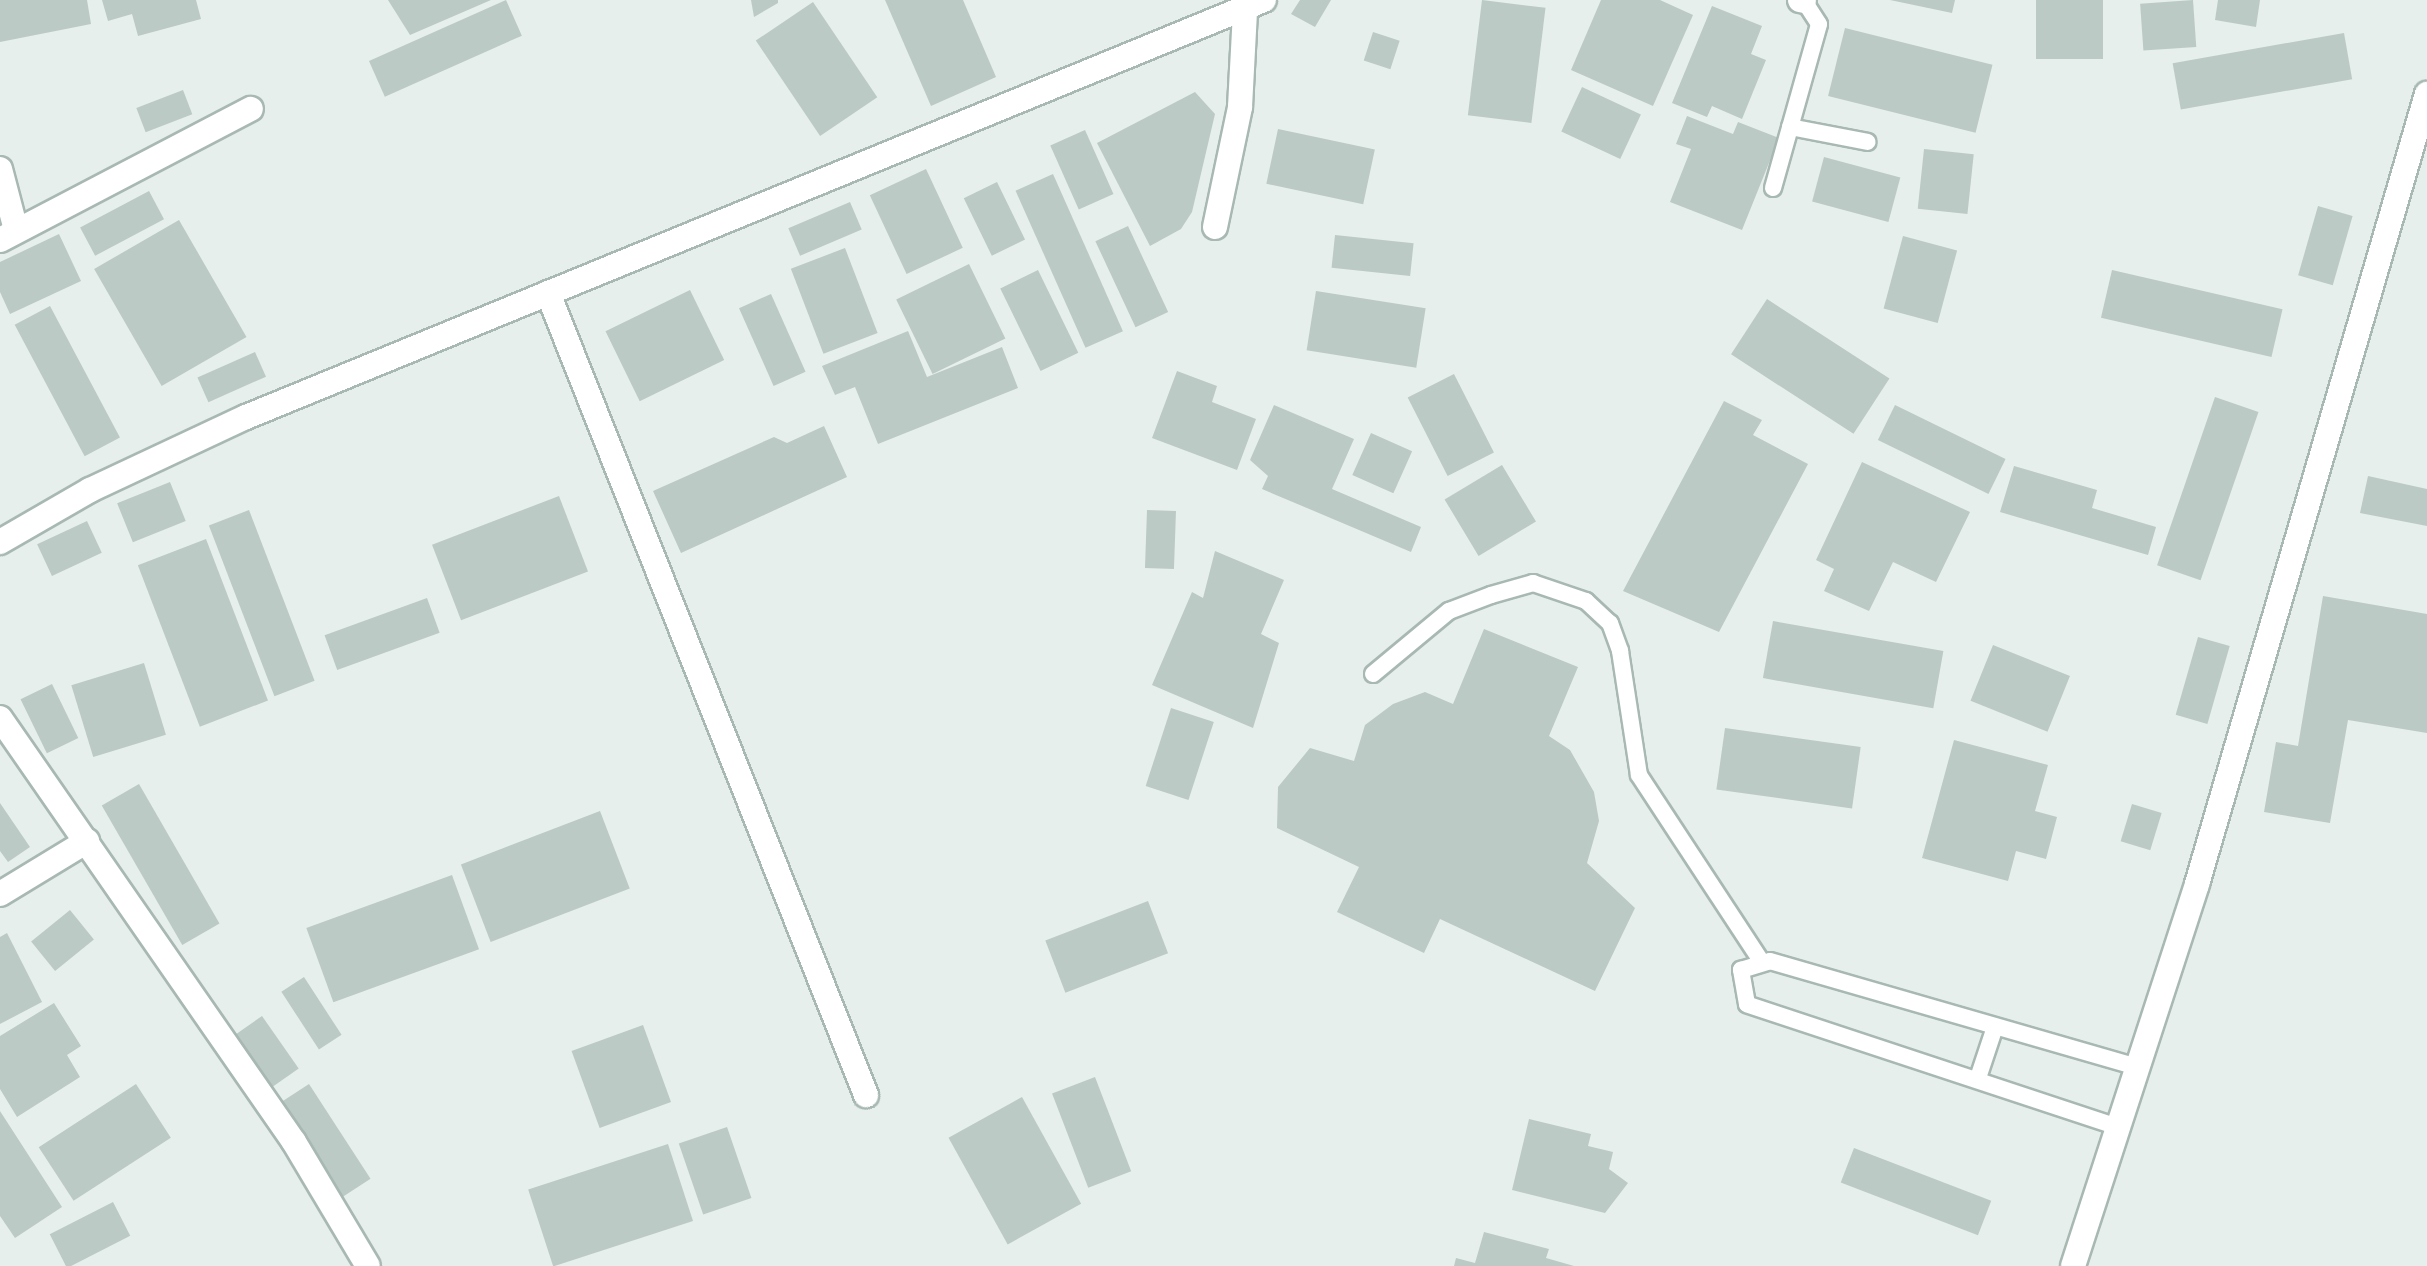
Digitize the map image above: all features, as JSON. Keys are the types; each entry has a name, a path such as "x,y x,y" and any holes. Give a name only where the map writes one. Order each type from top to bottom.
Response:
{"street":[{"path":"1215,227 1240,107 1255,5"},
{"path":"0,542 90,490 246,417 1255,5"},
{"path":"2073,1266 2140,1068 2427,94"},
{"path":"0,169 8,235 251,109"},
{"path":"548,293 866,1095"},
{"path":"0,718 294,1142 368,1266"},
{"path":"0,894 87,841"}],"lane":[{"path":"1773,188 1819,24 1802,0"},
{"path":"1790,127 1868,142"},
{"path":"1373,674 1449,611 1491,595 1533,583 1586,601 1610,623 1620,651 1639,775 1760,959 2140,1068"},
{"path":"1760,959 1741,970 1747,1004 1978,1078 2121,1128"},
{"path":"1978,1078 1995,1027"}],"building":[{"path":"0,0 87,0 91,24 0,42"},
{"path":"102,0 196,0 201,19 138,36 132,14 108,21"},
{"path":"388,0 491,0 410,35"},
{"path":"506,0 522,36 385,97 369,61"},
{"path":"751,0 778,0 778,3 754,17"},
{"path":"885,0 963,0 996,77 931,106"},
{"path":"1300,0 1331,0 1315,27 1291,14"},
{"path":"1482,0 1546,8 1531,123 1468,115"},
{"path":"1601,0 1660,0 1693,15 1653,106 1571,70"},
{"path":"1890,0 1955,0 1952,13"},
{"path":"2036,0 2103,0 2103,59 2036,59"},
{"path":"2193,0 2196,47 2143,51 2140,4"},
{"path":"2218,0 2260,0 2256,27 2215,20"},
{"path":"813,2 877,97 820,136 756,41"},
{"path":"1712,6 1762,26 1751,54 1766,60 1742,119 1712,106 1707,117 1672,103"},
{"path":"1845,28 1992,65 1976,133 1828,96"},
{"path":"1373,32 1400,41 1390,69 1364,61"},
{"path":"2344,33 2352,79 2181,110 2173,63"},
{"path":"1582,87 1641,114 1620,159 1561,131"},
{"path":"183,90 192,114 146,132 136,108"},
{"path":"1195,92 1215,114 1192,212 1181,229 1150,246 1097,143"},
{"path":"1687,116 1733,134 1738,122 1779,138 1742,230 1670,202 1691,149 1676,144"},
{"path":"1278,129 1375,150 1363,204 1266,184"},
{"path":"1085,130 1113,194 1079,209 1050,145"},
{"path":"1924,149 1974,154 1967,214 1918,209"},
{"path":"1824,157 1900,177 1888,222 1812,201"},
{"path":"926,169 963,248 907,274 870,195"},
{"path":"1053,174 1123,331 1086,348 1016,191"},
{"path":"997,182 1025,240 992,256 964,198"},
{"path":"149,191 164,219 95,256 80,228"},
{"path":"850,202 862,230 800,256 788,228"},
{"path":"2318,206 2353,216 2333,285 2298,275"},
{"path":"179,220 247,337 162,386 94,269"},
{"path":"1128,226 1168,312 1136,327 1095,241"},
{"path":"59,234 81,281 10,314 0,292 0,262"},
{"path":"1335,235 1414,243 1410,276 1332,268"},
{"path":"1903,236 1957,250 1938,323 1884,308"},
{"path":"845,248 878,333 823,354 791,269"},
{"path":"969,264 1005,339 933,374 896,300"},
{"path":"1038,270 1078,353 1041,371 1000,288"},
{"path":"2112,270 2283,309 2271,357 2101,318"},
{"path":"690,290 724,360 640,401 606,331"},
{"path":"1316,291 1426,308 1416,368 1307,350"},
{"path":"771,294 806,372 774,386 739,308"},
{"path":"1767,299 1889,379 1853,434 1731,354"},
{"path":"50,306 120,438 85,456 15,325"},
{"path":"908,331 927,377 1002,347 1018,388 878,444 855,387 835,395 822,366"},
{"path":"255,352 266,377 208,402 197,378"},
{"path":"1177,371 1217,386 1212,402 1256,419 1237,470 1152,438"},
{"path":"1454,374 1494,452 1448,476 1408,398"},
{"path":"2215,397 2258,412 2201,580 2157,565"},
{"path":"1724,401 1762,420 1753,435 1808,464 1719,632 1623,591"},
{"path":"1274,405 1354,439 1332,489 1421,527 1411,552 1262,489 1268,476 1250,460"},
{"path":"1895,405 2006,459 1988,494 1878,440"},
{"path":"824,426 847,477 681,553 653,491 774,437 787,443"},
{"path":"1371,433 1412,451 1393,493 1352,475"},
{"path":"1862,462 1970,512 1936,582 1893,562 1869,611 1824,591 1834,569 1816,560"},
{"path":"1502,465 1536,522 1479,556 1445,500"},
{"path":"2014,466 2097,490 2092,508 2156,527 2148,555 2000,512"},
{"path":"2368,476 2427,489 2427,526 2360,513"},
{"path":"170,482 186,521 133,542 117,503"},
{"path":"559,496 588,572 461,620 432,545"},
{"path":"249,510 315,681 274,696 209,525"},
{"path":"1147,510 1176,511 1174,569 1145,568"},
{"path":"87,521 102,553 52,576 37,544"},
{"path":"206,539 268,701 200,727 138,565"},
{"path":"1215,551 1284,580 1261,634 1279,643 1253,728 1152,685 1192,592 1203,598"},
{"path":"2323,596 2427,614 2427,733 2348,720 2330,823 2264,812 2276,742 2298,746"},
{"path":"427,598 440,633 337,670 325,635"},
{"path":"1773,621 1943,651 1933,708 1763,678"},
{"path":"1484,629 1578,667 1549,736 1570,750 1594,792 1599,821 1587,863 1635,908 1595,991 1440,919 1424,953 1337,912 1359,867 1277,828 1278,787 1310,748 1354,761 1365,725 1393,704 1425,692 1453,704"},
{"path":"2198,637 2230,646 2207,724 2176,715"},
{"path":"1993,645 2070,676 2047,732 1971,701"},
{"path":"144,663 166,735 93,757 71,685"},
{"path":"52,684 78,738 47,753 21,699"},
{"path":"1171,708 1214,722 1188,800 1146,786"},
{"path":"1725,728 1861,747 1852,808 1716,789"},
{"path":"1954,740 2048,765 2035,811 2057,817 2046,859 2016,851 2008,881 1922,858"},
{"path":"139,784 220,923 182,945 102,806"},
{"path":"0,803 30,847 8,862 0,851"},
{"path":"2132,804 2162,813 2150,850 2121,841"},
{"path":"600,811 630,888 491,942 461,864"},
{"path":"452,875 479,949 333,1002 306,928"},
{"path":"1148,901 1168,953 1065,993 1045,940"},
{"path":"70,910 94,940 55,971 31,941"},
{"path":"7,933 42,1002 0,1024 0,937"},
{"path":"304,977 342,1035 319,1050 281,992"},
{"path":"54,1003 81,1046 67,1055 80,1077 17,1117 0,1089 0,1036"},
{"path":"262,1016 299,1068 271,1088 234,1036"},
{"path":"643,1025 671,1102 600,1128 572,1051"},
{"path":"1095,1077 1131,1171 1088,1188 1052,1093"},
{"path":"136,1084 171,1138 74,1201 39,1147"},
{"path":"309,1084 371,1179 343,1197 281,1102"},
{"path":"1022,1097 1081,1204 1008,1244 949,1138"},
{"path":"0,1111 62,1207 15,1238 0,1216"},
{"path":"1529,1119 1591,1134 1588,1146 1613,1152 1609,1169 1628,1183 1605,1213 1512,1190"},
{"path":"727,1127 751,1198 703,1215 679,1144"},
{"path":"668,1144 693,1221 553,1266 528,1189"},
{"path":"1854,1148 1991,1201 1978,1235 1841,1183"},
{"path":"113,1202 130,1236 66,1266 50,1234"},
{"path":"1484,1232 1549,1249 1546,1258 1574,1266 1454,1266 1456,1258 1475,1263"}]}
